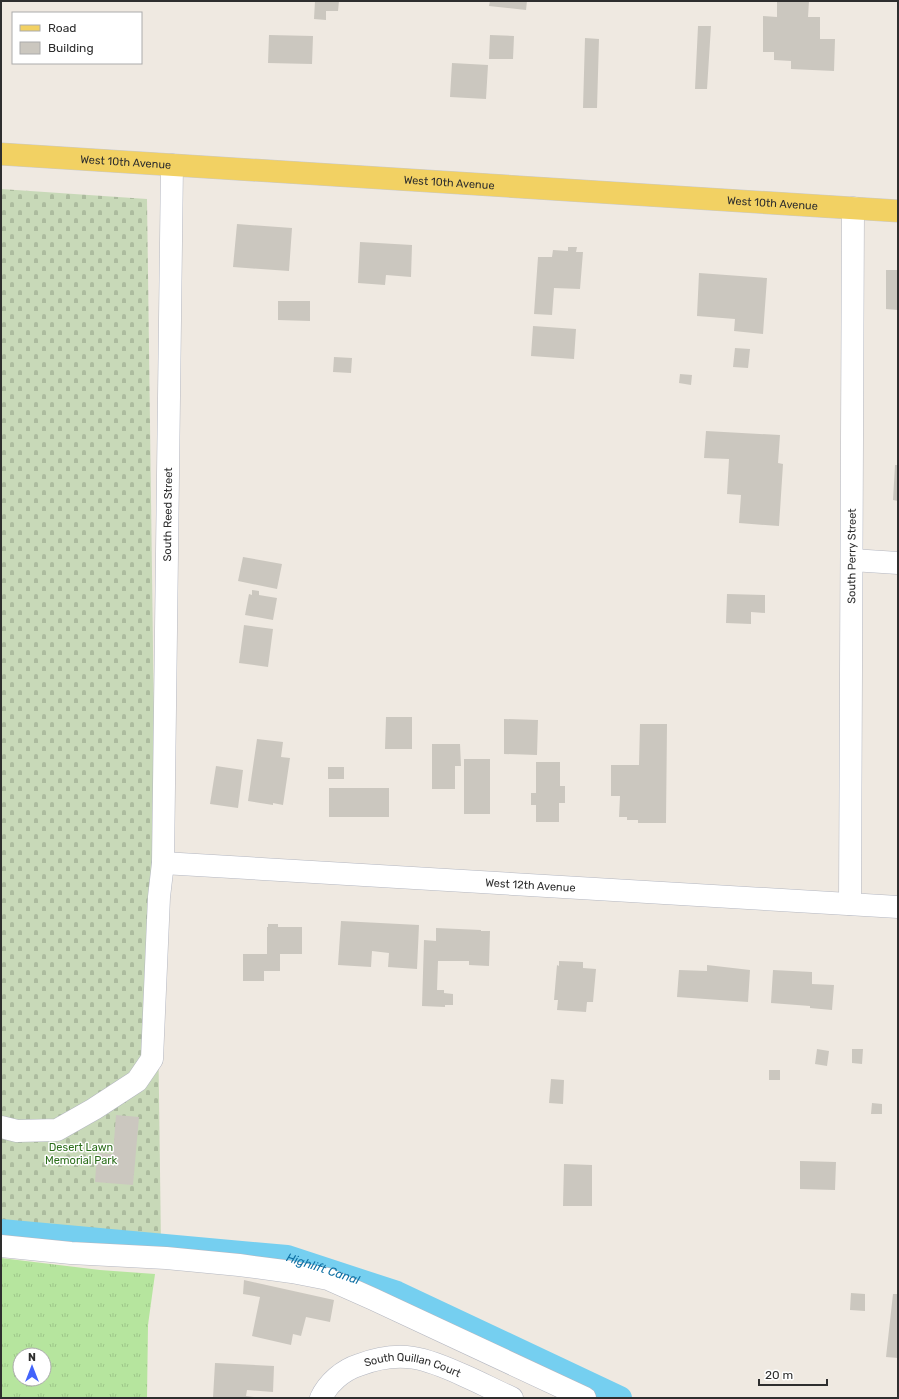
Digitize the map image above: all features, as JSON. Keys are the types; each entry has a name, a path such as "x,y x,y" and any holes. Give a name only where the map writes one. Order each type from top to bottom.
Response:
{"main road":[{"name":"West 10th Avenue","path":"1,154 898,211"}],"street":[{"name":"South Reed Street","path":"1,1127 17,1131 57,1130 94,1109 137,1081 152,1059 159,897 163,863 172,165"},
{"name":"South Perry Street","path":"850,904 853,208"},
{"path":"852,560 898,563"},
{"name":"West 12th Avenue","path":"163,863 898,906"},
{"path":"1,1246 71,1253 166,1258 239,1265 292,1272 328,1279 585,1398"},
{"name":"South Quillan Court","path":"321,1398 335,1378 350,1368 370,1360 389,1357 410,1357 438,1363 512,1398"}],"green space":[{"name":"Desert Lawn Memorial Park","path":"1,189 147,199 161,1245 1,1224"},
{"path":"1,1258 100,1270 155,1274 148,1325 147,1398 1,1398"}],"building":[{"path":"315,1 339,1 338,11 326,11 326,20 314,19"},
{"path":"490,1 527,1 526,10 489,6"},
{"path":"777,1 809,1 808,17 820,17 820,39 835,39 834,71 791,69 791,61 774,60 774,52 763,52 763,16 777,17"},
{"path":"698,26 711,26 707,89 695,89"},
{"path":"269,35 313,36 312,64 268,63"},
{"path":"490,35 514,36 513,59 489,59"},
{"path":"585,38 599,39 597,108 583,108"},
{"path":"452,63 488,65 486,99 450,97"},
{"path":"237,224 292,228 289,271 233,267"},
{"path":"360,242 412,245 411,277 386,275 385,285 358,283"},
{"path":"568,247 577,247 576,252 583,252 580,289 554,288 552,315 534,314 538,257 552,257 553,250 568,251"},
{"path":"886,270 898,270 898,310 886,309"},
{"path":"699,273 767,278 763,334 734,331 735,319 697,316"},
{"path":"278,301 310,301 310,321 278,320"},
{"path":"533,326 576,329 574,359 531,356"},
{"path":"735,348 750,349 748,368 733,367"},
{"path":"334,357 352,358 351,373 333,372"},
{"path":"680,374 692,375 691,385 679,383"},
{"path":"706,431 780,435 778,463 783,464 779,526 739,523 741,495 727,494 729,459 704,458"},
{"path":"895,465 898,465 898,501 893,500"},
{"path":"243,557 282,564 277,589 238,581"},
{"path":"252,590 259,591 259,595 277,598 273,620 245,615 249,594 252,595"},
{"path":"727,594 765,595 765,613 751,612 751,624 726,623"},
{"path":"244,625 273,629 268,667 239,663"},
{"path":"386,717 412,717 412,749 385,749"},
{"path":"504,719 538,720 537,755 504,754"},
{"path":"640,724 667,724 666,823 638,823 638,820 627,820 627,817 619,817 620,796 611,796 611,765 639,765"},
{"path":"257,739 283,742 281,757 290,758 283,805 248,801"},
{"path":"432,744 460,744 461,766 455,766 455,789 432,789"},
{"path":"464,759 490,759 490,814 464,814"},
{"path":"536,762 560,762 560,786 565,786 565,803 559,803 559,822 536,822 536,805 531,805 531,793 536,793"},
{"path":"216,766 243,770 238,808 210,804"},
{"path":"328,767 344,767 344,779 328,779"},
{"path":"329,788 389,788 389,817 329,817"},
{"path":"341,921 419,925 417,969 388,967 389,953 372,951 371,967 338,965"},
{"path":"268,924 278,924 278,927 302,927 302,954 280,954 280,971 264,971 264,981 243,981 243,954 267,954"},
{"path":"436,928 490,931 489,966 469,965 469,961 438,961 437,990 444,990 444,993 453,994 453,1005 445,1005 445,1007 422,1006 424,940 436,941"},
{"path":"559,961 583,962 583,968 596,969 593,1002 587,1002 586,1012 557,1010 558,1000 554,1000 557,965 559,966"},
{"path":"707,965 750,970 748,1002 677,997 679,970 707,971"},
{"path":"773,970 812,972 812,984 834,985 832,1010 810,1008 810,1006 771,1003"},
{"path":"817,1049 829,1051 827,1066 815,1064"},
{"path":"852,1049 863,1049 862,1064 852,1063"},
{"path":"769,1070 780,1070 780,1080 769,1080"},
{"path":"551,1079 564,1080 563,1104 549,1103"},
{"path":"872,1103 882,1104 882,1114 871,1114"},
{"path":"116,1115 139,1117 133,1185 95,1182 97,1153 113,1154"},
{"path":"800,1161 836,1162 835,1190 800,1189"},
{"path":"564,1164 592,1165 592,1206 563,1206"},
{"path":"244,1280 334,1300 330,1322 306,1317 301,1336 293,1334 291,1345 252,1336 260,1297 243,1294"},
{"path":"851,1293 865,1294 865,1311 850,1310"},
{"path":"893,1294 898,1294 898,1358 886,1357"},
{"path":"215,1363 274,1366 273,1392 247,1390 246,1396 254,1398 213,1398"}],"waterway":[{"name":"Highlift Canal","path":"1,1231 287,1257 397,1293 620,1398"}]}
